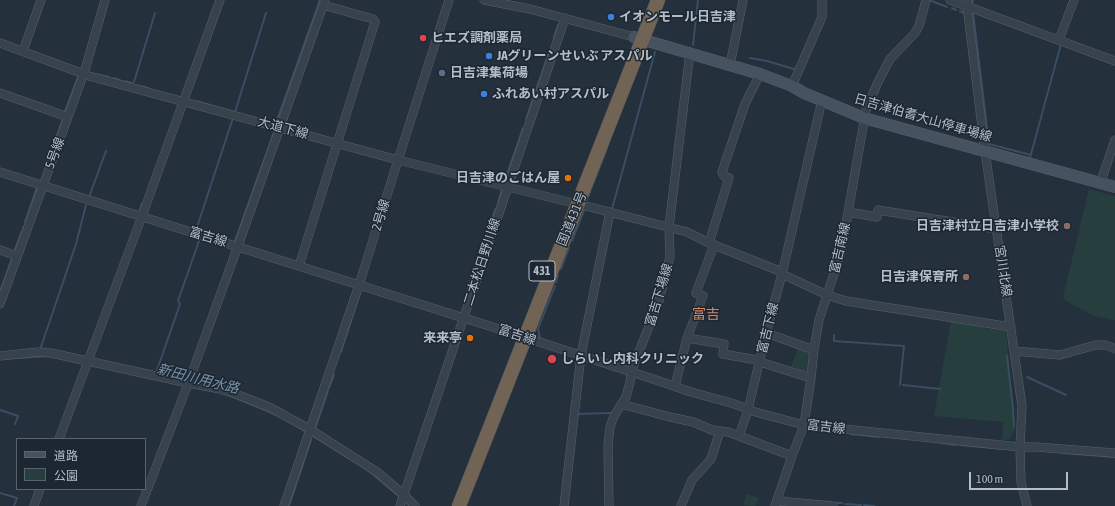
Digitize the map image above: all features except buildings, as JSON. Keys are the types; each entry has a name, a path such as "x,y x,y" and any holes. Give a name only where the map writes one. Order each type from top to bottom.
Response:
{"highway":[{"name":"国道431号","path":"639,38 649,0"},
{"name":"国道431号","path":"450,506 521,336 639,38 658,0"},
{"name":"国道431号","path":"459,506 521,336"}],"main road":[{"name":"日吉津伯耆大山停車場線","path":"639,38 760,74 792,86 864,118 1115,187"}],"street":[{"path":"23,51 41,0"},
{"name":"5号線","path":"0,304 84,73 105,0"},
{"path":"59,438 220,0"},
{"name":"2号線","path":"284,506 359,285 450,0"},
{"path":"484,0 565,18 639,38"},
{"path":"730,65 743,0"},
{"path":"792,86 822,18 822,0"},
{"name":"富吉南線","path":"776,504 804,425 819,320 838,263 864,118 878,82 890,59 915,33 919,26 926,0"},
{"path":"950,0 968,3 1115,61"},
{"path":"1059,40 1074,0"},
{"path":"141,506 188,385 324,2 373,19 375,22 299,266"},
{"name":"宮川北線","path":"968,3 985,151 1022,406 1020,447 1021,482 1027,506"},
{"name":"二本松日野川線","path":"402,501 565,18"},
{"name":"大道下線","path":"0,43 84,73 183,101 398,160 687,232 711,244 782,273 827,295 846,301 1011,327"},
{"name":"富吉下場線","path":"609,506 608,446 614,416 626,397 631,372 659,302 670,257 669,227 690,52"},
{"path":"675,386 687,338 703,296 696,293 729,178 724,176 722,172 745,104 760,74"},
{"path":"0,92 68,117"},
{"name":"富吉下線","path":"739,436 748,410 766,332 782,273 822,100"},
{"path":"1100,184 1115,140"},
{"name":"富吉線","path":"0,172 581,355 691,392 743,407 748,410 804,425 1020,447 1115,453"},
{"path":"848,212 877,217 878,210 996,229"},
{"path":"564,506 581,355 610,212"},
{"path":"0,250 18,256"},
{"path":"766,332 814,350"},
{"path":"687,338 724,344 723,354 760,362 811,378"},
{"path":"1014,351 1060,355 1096,345 1115,349"},
{"path":"0,356 51,352 87,363 188,385 220,389 233,393 269,407 310,433 364,463 402,501 415,506"},
{"path":"621,404 693,422 712,430 728,432 792,456"},
{"path":"682,506 692,480 711,459 720,431"},
{"path":"34,506 40,490"},
{"path":"776,504 833,506"}],"green space":[{"path":"1089,189 1115,196 1115,320 1094,316 1066,301 1063,297"},
{"path":"951,320 1006,331 1015,429 1009,439 1002,440 1003,422 934,416"},
{"path":"799,345 812,351 808,370 803,373 790,370"},
{"path":"747,494 759,498 755,506 743,505"}],"water":[{"path":"43,354 224,392 268,409 366,466 412,506 409,506 366,470 290,423 223,394 49,357 0,360"}],"waterway":[{"path":"274,122 276,123 320,0"},
{"path":"693,45 698,0"},
{"path":"929,0 947,7"},
{"path":"972,4 973,0"},
{"path":"952,8 956,10"},
{"path":"960,11 964,13"},
{"path":"973,12 989,144 1031,155"},
{"path":"134,82 155,13"},
{"path":"196,101 235,112 266,13"},
{"path":"554,37 558,25"},
{"path":"1030,158 1061,44"},
{"path":"612,209 655,52"},
{"path":"526,119 548,55"},
{"path":"750,58 767,61 797,70"},
{"path":"95,74 109,77"},
{"path":"65,111 78,77"},
{"path":"113,78 120,80"},
{"path":"124,81 132,83"},
{"path":"141,86 148,88"},
{"path":"195,229 197,227 233,118"},
{"path":"48,161 62,121"},
{"path":"504,183 523,128"},
{"path":"235,241 275,129"},
{"path":"587,203 586,202 607,149"},
{"path":"89,197 106,151"},
{"path":"25,222 37,187"},
{"path":"498,203 502,189"},
{"path":"140,210 142,203"},
{"path":"41,347 76,244 86,205"},
{"path":"474,271 497,207"},
{"path":"572,241 585,208"},
{"path":"15,249 24,226"},
{"name":"新田川用水路","path":"156,373 180,304 178,301 200,238"},
{"path":"561,269 569,248"},
{"path":"0,292 12,258"},
{"path":"467,292 472,276"},
{"path":"556,282 558,276"},
{"path":"540,338 538,329 555,286"},
{"path":"341,352 360,293"},
{"path":"834,335 834,341 904,346 900,385"},
{"path":"1007,356 1014,427"},
{"path":"329,388 334,375"},
{"path":"1027,377 1066,395"},
{"path":"903,385 940,389"},
{"path":"315,429 328,391"},
{"path":"0,410 18,416 15,424"},
{"path":"577,414 611,413"},
{"path":"824,431 839,433"},
{"path":"851,434 879,437"},
{"path":"289,506 311,440"},
{"path":"942,443 956,445"},
{"path":"960,445 1004,449"},
{"path":"1062,453 1115,457"},
{"path":"0,493 17,498 14,506"},
{"path":"833,503 842,503"},
{"path":"845,504 861,505"},
{"path":"864,505 874,506"}],"place":[{"name":"イオンモール日吉津","path":"611,17"},
{"name":"ヒエズ調剤薬局","path":"423,38"},
{"name":"JAグリーンせいぶ アスパル","path":"489,56"},
{"name":"日吉津集荷場","path":"442,73"},
{"name":"ふれあい村アスパル","path":"484,94"},
{"name":"日吉津のごはん屋","path":"568,178"},
{"name":"日吉津村立日吉津小学校","path":"1067,226"},
{"name":"日吉津保育所","path":"966,277"},
{"name":"来来亭","path":"470,338"},
{"name":"しらいし内科クリニック","path":"552,359"}],"district":[{"name":"富吉","path":"706,315"}]}
